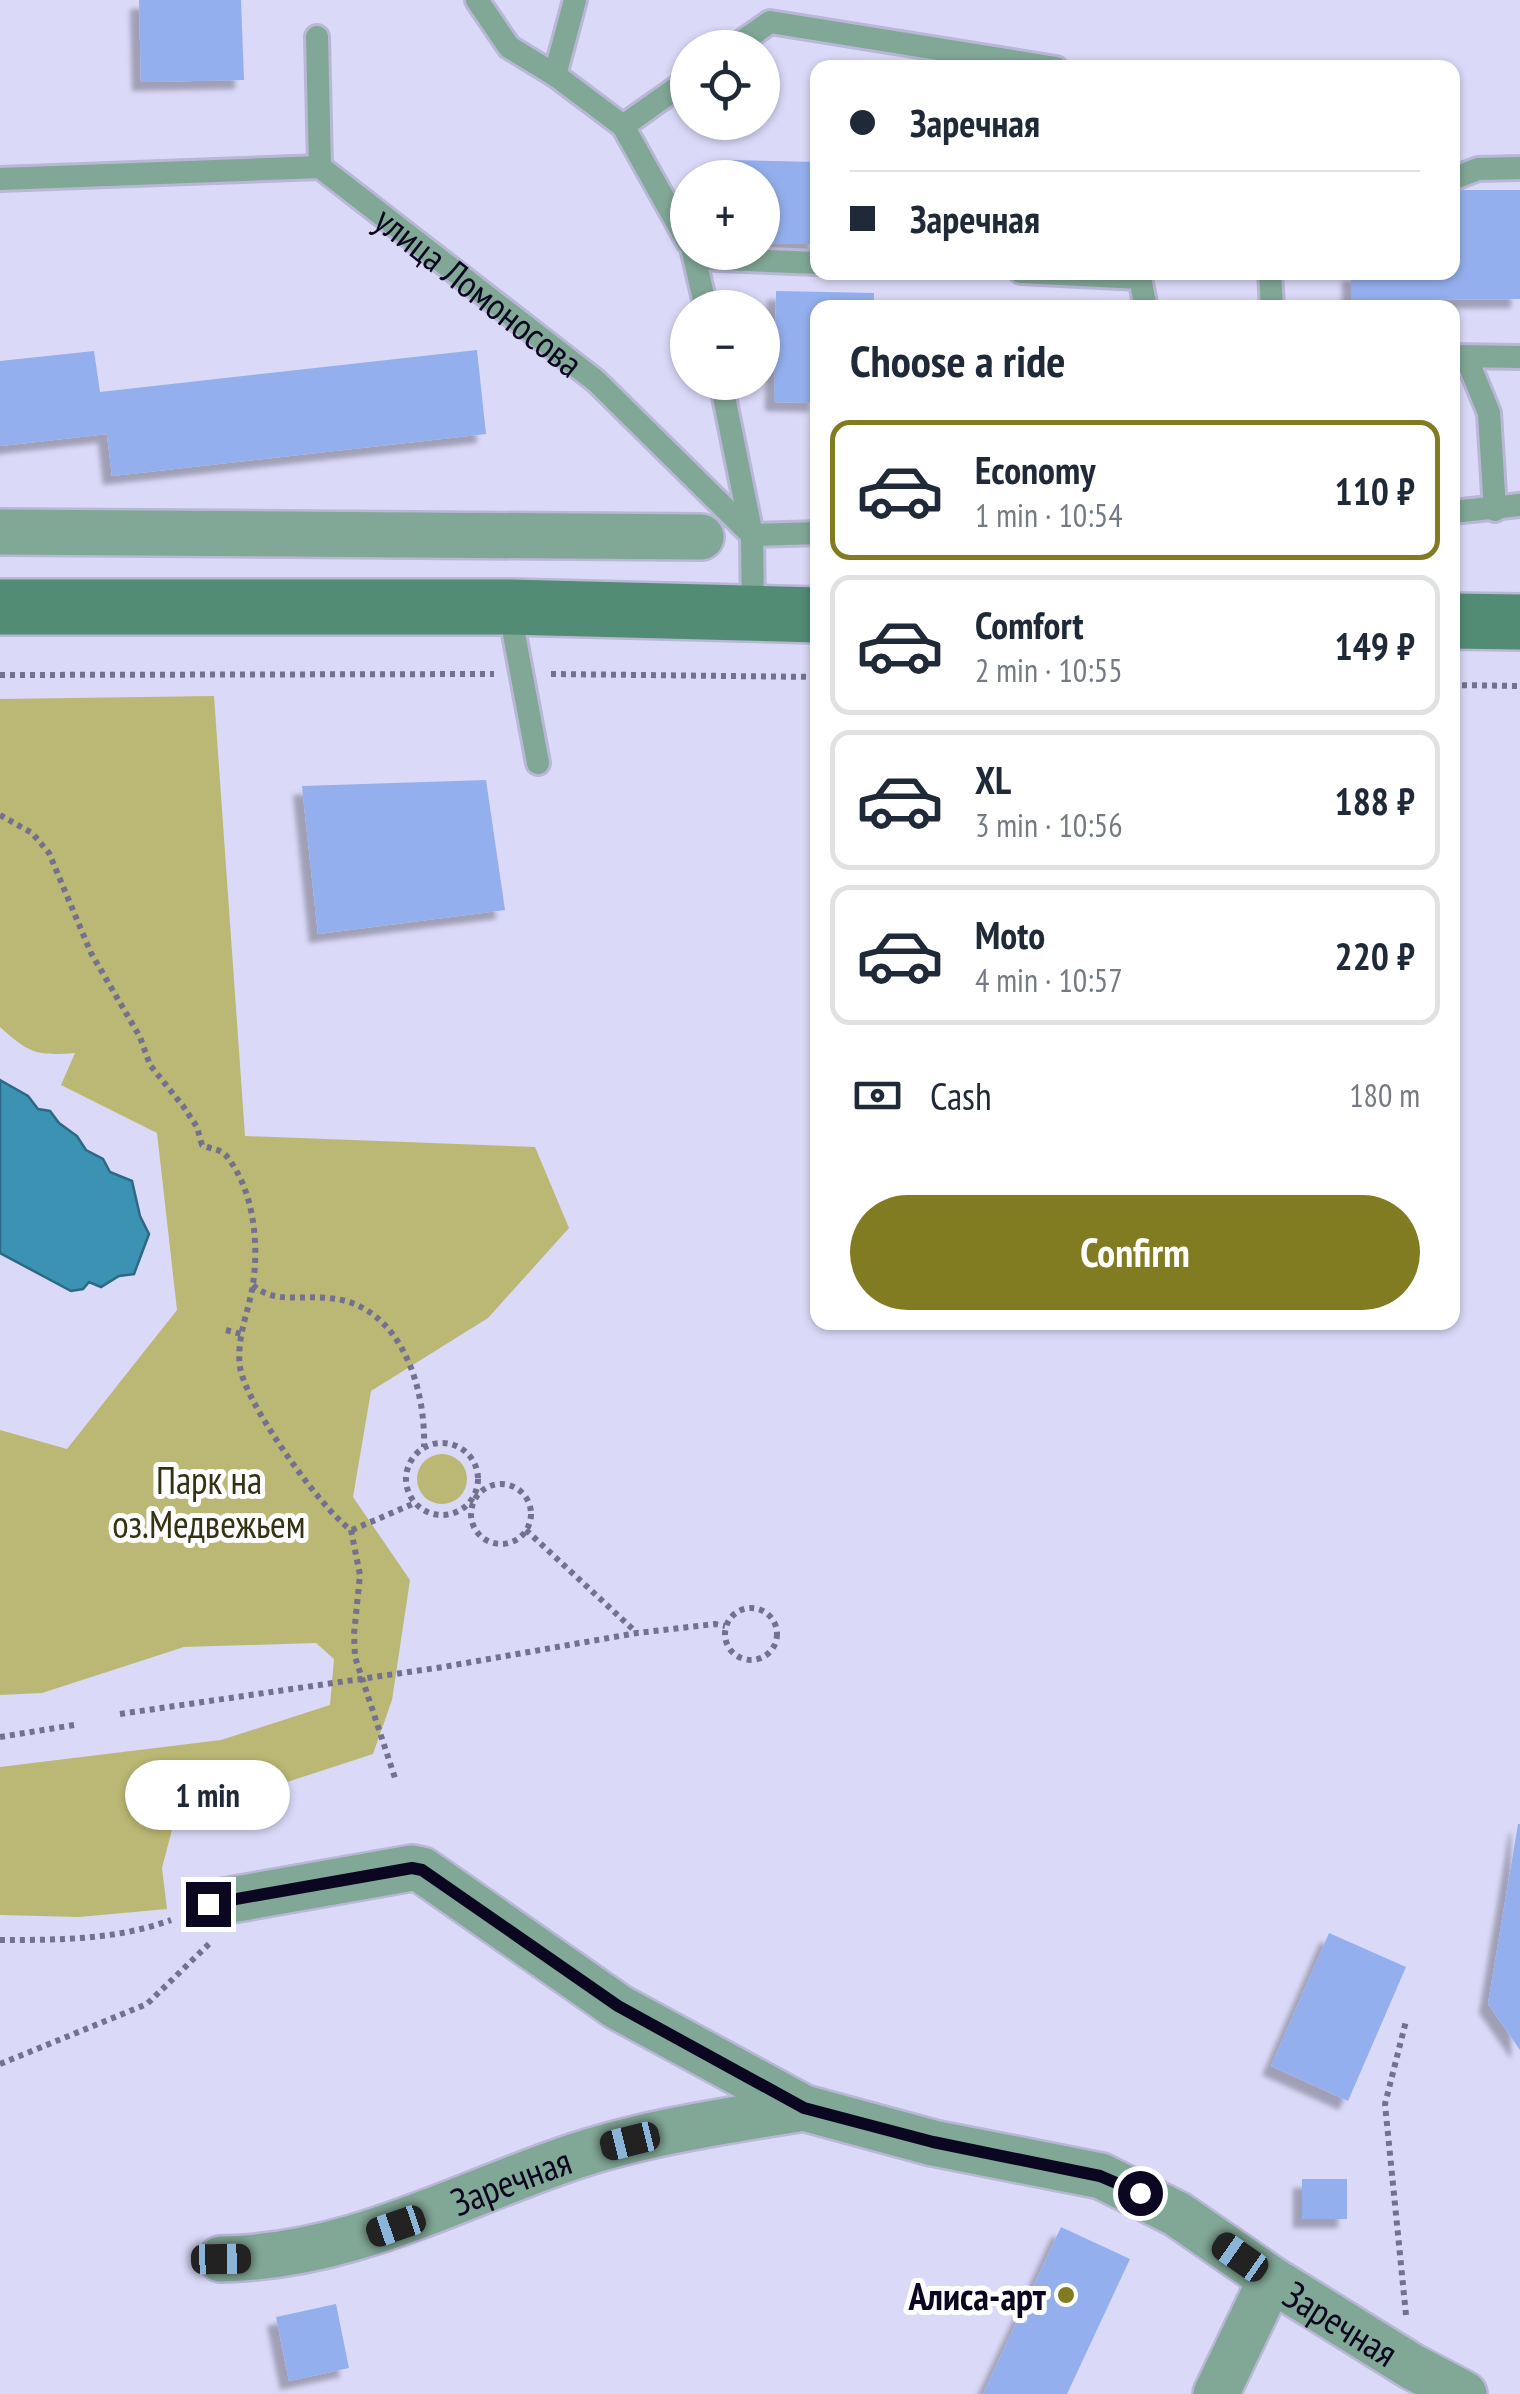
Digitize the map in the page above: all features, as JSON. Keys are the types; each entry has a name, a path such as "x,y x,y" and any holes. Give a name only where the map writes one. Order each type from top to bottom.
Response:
{"street":[{"path":"0,532 701,537"},
{"path":"0,607 509,608 810,615"},
{"path":"1460,621 1520,622"},
{"name":"Заречная","path":"213,1920 412,1868 422,1870 618,2006 804,2108 933,2142 1100,2176 1177,2214 1271,2279 1454,2393"},
{"name":"Заречная","path":"221,2259 319,2249 415,2220 490,2187 601,2148 804,2108"},
{"name":"Заречная","path":"1216,2394 1271,2279"}],"lane":[{"path":"476,0 509,47 555,75 623,126 670,211"},
{"path":"555,75 575,0"},
{"path":"759,30 770,22 1006,60"},
{"path":"0,179 320,167 317,38"},
{"path":"623,126 670,93"},
{"name":"улица Ломоносова","path":"320,167 596,380 752,535"},
{"path":"1460,175 1478,169 1520,168"},
{"path":"780,259 810,262"},
{"path":"1460,357 1520,357"},
{"path":"1460,359 1489,413 1495,510"},
{"path":"725,400 752,535 753,615"},
{"path":"1460,512 1520,505"},
{"path":"752,535 810,533"},
{"path":"509,608 538,763"}],"path":[{"path":"0,676 810,676"},
{"path":"1460,685 1520,686"},
{"path":"0,814 32,832 49,854 82,936 140,1037 150,1066 197,1127 202,1145 218,1149 228,1158 253,1222 252,1285 241,1334 240,1364 250,1394 328,1508 352,1530 360,1575 354,1646 361,1679 396,1781"},
{"path":"252,1285 262,1293 279,1297 346,1302 387,1327 398,1340 414,1376 425,1418 424,1447"},
{"path":"226,1330 241,1334"},
{"path":"442,1442 461,1447 474,1461 478,1479 474,1498 460,1511 440,1515 415,1504 406,1484 406,1473 416,1454 424,1447 442,1442"},
{"path":"498,1484 516,1488 524,1494 531,1512 526,1530 506,1543 496,1544 482,1537 472,1523 471,1506 476,1496 498,1484"},
{"path":"352,1530 415,1504"},
{"path":"526,1530 637,1633"},
{"path":"762,1609 777,1626 776,1643 756,1660 739,1657 727,1644 726,1626 740,1610 762,1609"},
{"path":"120,1714 637,1633 726,1626"},
{"path":"0,1737 74,1725"},
{"path":"0,1940 73,1938 213,1920"},
{"path":"0,2064 147,2004 213,1920"},
{"path":"1406,2021 1385,2104 1411,2366"}],"green space":[{"name":"Парк на оз.Медвежьем","path":"214,696 245,1136 535,1147 569,1228 488,1318 371,1391 353,1497 410,1580 392,1700 373,1754 195,1812 173,1826 162,1868 167,1909 79,1917 0,1915 0,1767 221,1740 330,1705 334,1659 316,1643 184,1647 42,1693 0,1695 0,1430 67,1449 177,1310 157,1133 61,1085 75,1053 34,1051 0,1027 0,699"},
{"path":"442,1454 460,1461 467,1479 460,1497 442,1504 424,1497 417,1479 424,1461"}],"water":[{"path":"0,1080 28,1096 38,1109 50,1111 86,1150 103,1159 110,1172 132,1181 140,1216 149,1234 134,1274 119,1276 101,1287 89,1282 83,1289 71,1291 0,1253"}],"building":[{"path":"139,0 241,0 244,80 141,82"},
{"path":"780,161 810,162 810,244 780,244"},
{"path":"1460,190 1520,190 1520,299 1351,300 1351,280 1460,280"},
{"path":"780,291 874,293 874,300 810,300 810,403 774,402 780,400"},
{"path":"477,350 486,434 112,476 107,434 0,446 0,361 94,351 100,392"},
{"path":"486,780 505,910 318,934 302,786"},
{"path":"1520,1824 1520,2050 1488,2004"},
{"path":"1329,1933 1406,1967 1348,2101 1271,2066"},
{"path":"1302,2179 1347,2179 1347,2219 1302,2219"},
{"path":"1061,2227 1130,2259 1067,2394 983,2394"},
{"path":"336,2304 349,2368 289,2381 276,2317"}],"place":[{"name":"Алиса-арт","path":"1066,2295"}],"route":[{"path":"208,1904 412,1868 422,1870 618,2006 804,2108 933,2142 1100,2176 1140,2193"}]}
